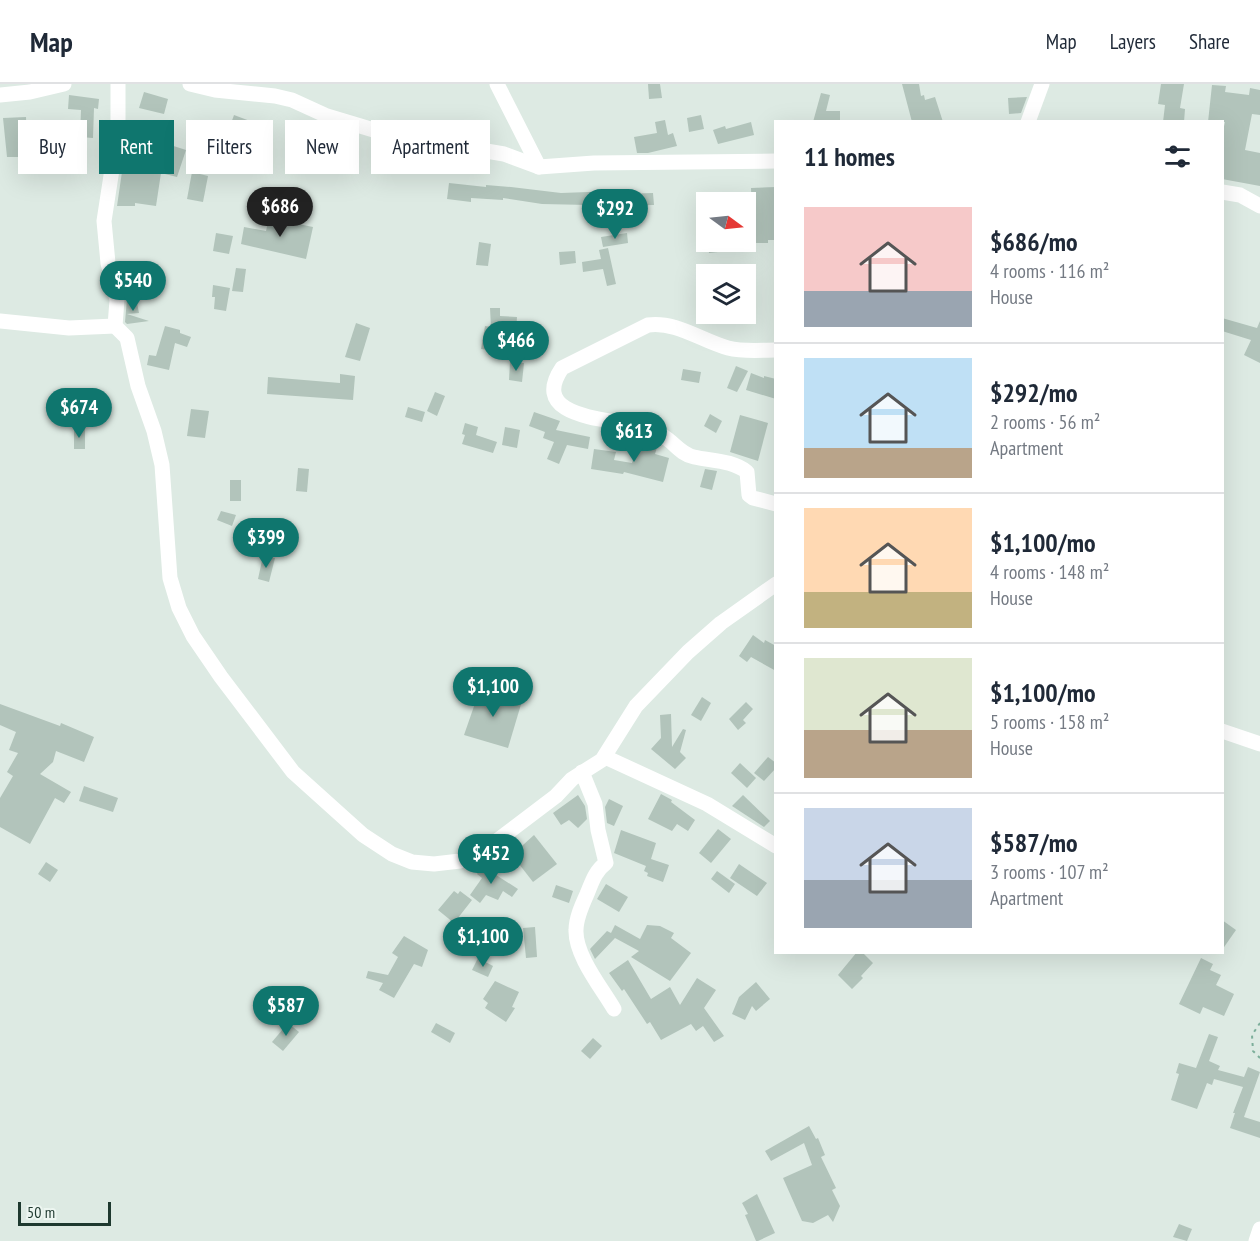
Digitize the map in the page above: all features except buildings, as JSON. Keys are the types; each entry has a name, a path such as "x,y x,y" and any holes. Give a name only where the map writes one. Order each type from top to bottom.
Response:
{"street":[{"path":"0,95 30,92 64,84"},
{"path":"118,84 118,124 104,220 108,263 117,300 116,326 127,338 138,386 154,431 162,465 170,578 179,608 193,636 221,677 293,772 363,835 392,854 412,862 434,864 460,861 482,852 556,796 582,772 605,757 636,706 688,652 722,623 774,585"},
{"path":"190,84 215,90 275,96 291,100 327,116 387,134 504,154 539,167 594,163 774,161"},
{"path":"497,84 539,167"},
{"path":"1029,120 1042,84"},
{"path":"1224,192 1240,195 1260,206"},
{"path":"0,321 69,328 116,326"},
{"path":"774,350 727,348 673,327 648,325 562,368 555,378 553,389 561,404 569,410 586,417 633,425 664,436 675,447 692,457 737,465 747,472 749,495 774,503"},
{"path":"1224,732 1260,744"},
{"path":"605,757 707,804 774,845"},
{"path":"582,772 595,804 598,830 606,863 598,869 579,912 575,927 576,940 580,952 614,1009"},
{"path":"1256,1241 1260,1229"}],"path":[{"path":"1260,1023 1252,1035 1253,1051 1260,1058"}]}
